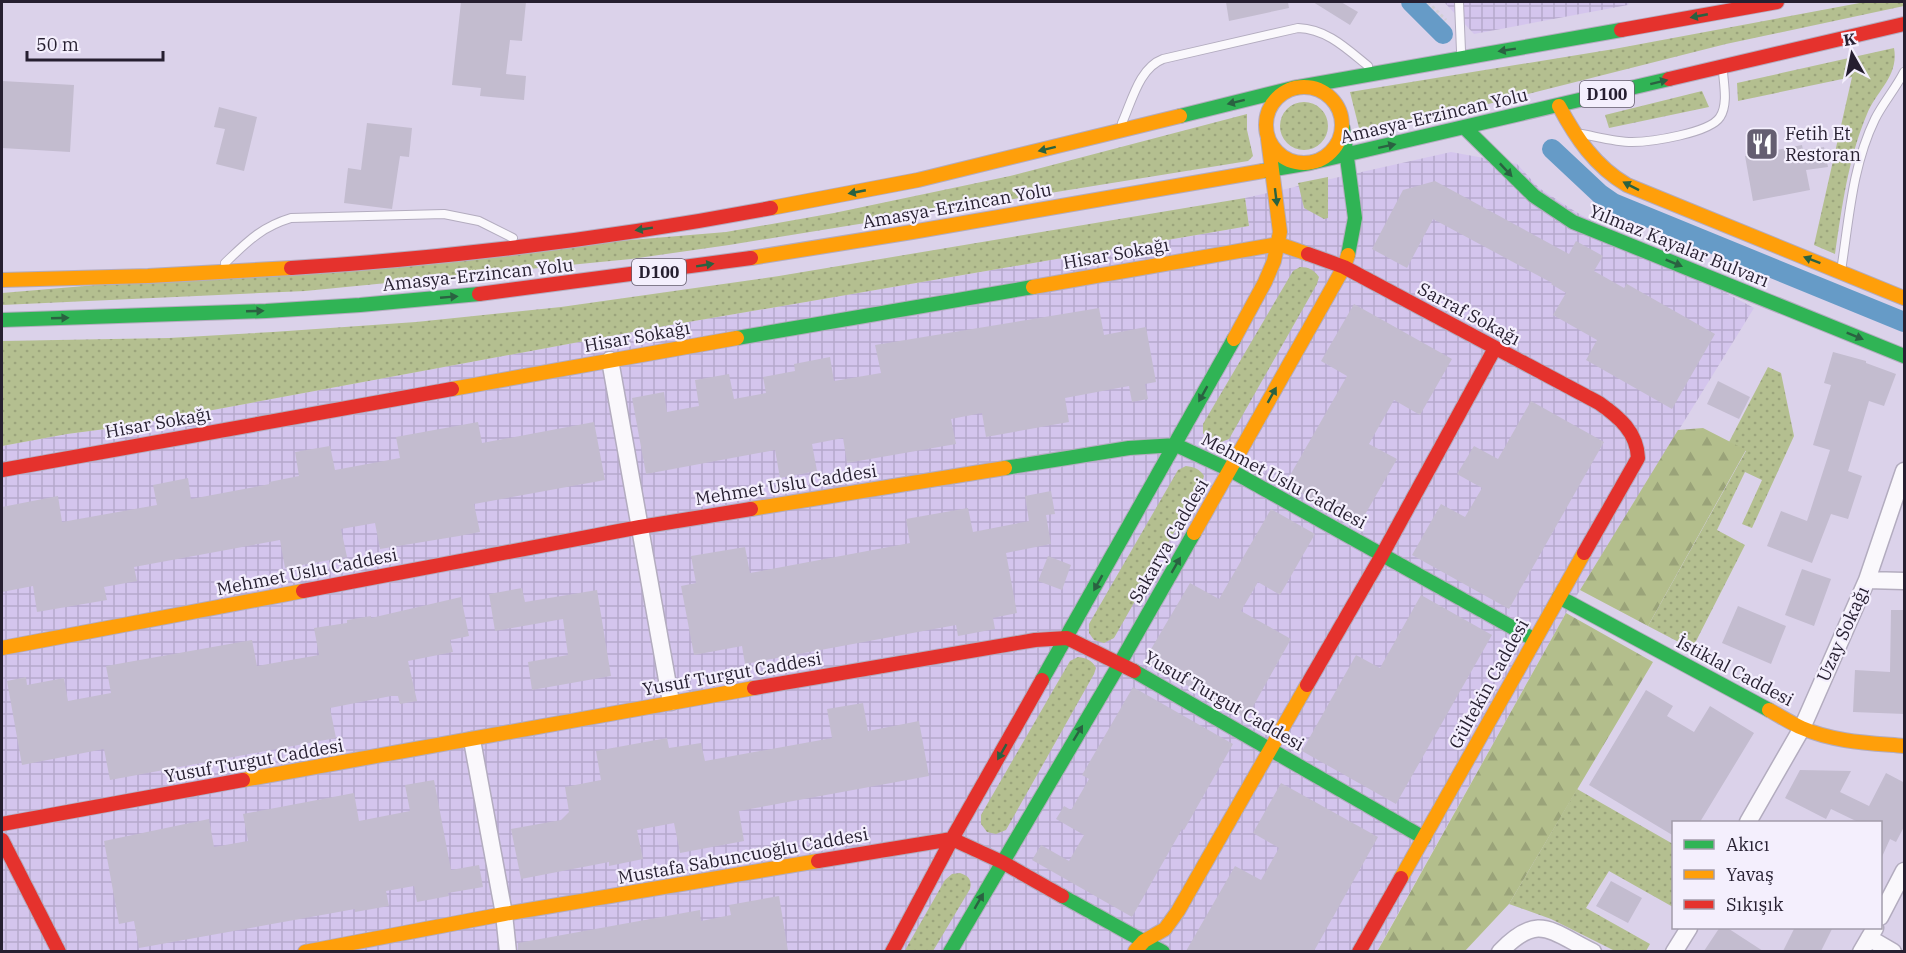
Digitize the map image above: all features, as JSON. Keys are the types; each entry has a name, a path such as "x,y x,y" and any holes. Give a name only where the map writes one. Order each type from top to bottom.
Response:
{"main road":[{"name":"Amasya-Erzincan Yolu","path":"2,280 215,272 398,260 529,246 712,219 971,168 1293,88 1777,2"},
{"name":"Amasya-Erzincan Yolu","path":"2,320 266,311 507,291 617,278 912,232 1310,163 1905,24"},
{"path":"892,951 952,839 1176,445 1264,282 1279,244 1280,232 1266,126 1270,108 1282,94 1293,88 1305,87 1317,89 1328,95 1336,104 1341,115 1343,128 1340,140 1333,151 1322,159 1310,163 1297,163 1285,158 1275,150 1268,139"},
{"name":"Yılmaz Kayalar Bulvarı","path":"1559,106 1572,132 1594,160 1627,184 1728,228 1905,298"},
{"name":"Sakarya Caddesi","path":"950,951 1120,663 1344,267 1351,249 1355,218 1343,128"},
{"name":"Yılmaz Kayalar Bulvarı","path":"1465,128 1534,196 1574,222 1905,356"},
{"name":"Sarraf Sokağı","path":"1279,244 1344,267 1599,403 1616,416 1632,433"},
{"name":"Hisar Sokağı","path":"2,470 610,360 1279,244"},
{"path":"1140,946 1165,929 1172,921 1382,555 1495,348"},
{"name":"Gültekin Caddesi","path":"1359,951 1638,458 1639,450 1632,433"},
{"name":"Mehmet Uslu Caddesi","path":"2,648 640,527 1129,448 1176,445 1230,470 1535,640"},
{"name":"İstiklal Caddesi","path":"1559,597 1802,728 1856,742 1905,746"},
{"name":"Yusuf Turgut Caddesi","path":"2,824 671,702 1035,640 1067,638 1120,663 1424,838"},
{"path":"952,839 1002,862 1140,946 1163,951"},
{"name":"Mustafa Sabuncuoğlu Caddesi","path":"305,951 504,914 952,839"},
{"path":"2,840 59,951"}],"street":[{"path":"610,360 671,702"},
{"name":"Uzay Sokağı","path":"1749,821 1802,728 1867,580 1905,471"},
{"path":"1867,580 1905,581"},
{"path":"472,740 504,914 508,951"},
{"path":"1882,915 1905,871"},
{"path":"1500,951 1518,934 1542,927 1593,951"},
{"path":"1674,951 1688,929"},
{"path":"1868,939 1893,951"}],"lane":[{"path":"1459,2 1462,58"},
{"path":"1118,131 1147,69 1154,62 1298,28 1322,32 1378,73"},
{"path":"1572,132 1631,142 1685,134 1712,125 1719,119 1724,109 1723,66"},
{"path":"1841,272 1856,176 1865,145 1876,118 1905,72"},
{"path":"215,272 257,233 269,225 291,218 444,214 479,221 529,246"}],"path":[{"path":"1428,2 1460,34"}],"shaded area":[{"path":"1444,2 1629,2 1628,5 1474,34"},
{"path":"1451,152 1517,164 1539,188 1576,212 1754,308 1566,613 1377,951 2,952 2,446 121,427 665,326 1249,226 1245,198"}],"green space":[{"path":"1865,2 1904,2 1904,6 1726,44 1361,136 1350,92 1614,49"},
{"path":"1894,48 1895,58 1890,75 1871,105 1855,148 1835,254 1814,245 1852,77 1738,101 1737,83"},
{"path":"1702,91 1709,107 1609,128 1605,115"},
{"path":"1299,102 1309,102 1321,109 1328,121 1328,131 1321,143 1309,150 1299,150 1284,139 1280,131 1280,121 1291,106"},
{"path":"1247,114 1247,130 1253,156 1248,161 729,245 631,259 305,291 2,305 2,293 726,232 834,213 1010,176"},
{"path":"1328,177 1328,218 1324,219 1304,208 1298,183"},
{"path":"1245,198 1249,226 665,326 121,427 2,446 2,341 169,338 273,332 416,322 561,307 779,276"},
{"path":"1300,267 1309,268 1315,272 1319,277 1317,284 1229,439 1219,443 1209,441 1203,433 1203,424 1293,271"},
{"path":"1768,367 1781,373 1794,436 1752,528 1742,524 1762,480 1745,472 1717,530 1745,545 1692,649 1648,626 1746,451 1729,442"},
{"path":"1703,428 1746,450 1648,626 1580,590 1678,430"},
{"path":"1186,466 1201,472 1204,476 1202,483 1114,638 1104,643 1094,640 1089,633 1089,624 1178,470"},
{"path":"1566,613 1653,662 1509,904 1465,951 1377,952"},
{"path":"1078,657 1093,663 1096,668 1094,674 1006,830 996,834 987,832 981,824 981,815 1070,661"},
{"path":"1577,789 1672,843 1672,906 1609,871 1586,908 1650,944 1646,951 1615,951 1551,919 1509,904"},
{"path":"960,873 969,879 970,889 933,951 904,952 945,880 952,874"}],"building":[{"path":"461,2 526,2 522,41 510,40 506,74 526,76 524,100 480,96 481,88 452,85"},
{"path":"1226,2 1288,2 1289,8 1229,21"},
{"path":"1313,2 1341,2 1358,12 1350,25"},
{"path":"2,81 74,85 70,152 2,148"},
{"path":"219,107 257,117 244,171 216,164 225,129 214,127"},
{"path":"367,123 412,128 409,157 400,156 392,209 344,203 348,168 361,170"},
{"path":"1802,145 1803,150 1824,147 1828,167 1806,170 1810,190 1753,201 1745,156"},
{"path":"1435,181 1569,254 1576,241 1603,256 1594,271 1624,288 1627,284 1715,334 1672,409 1586,360 1597,340 1553,315 1566,293 1552,283 1433,219 1407,268 1372,249 1403,190"},
{"path":"1354,304 1452,359 1420,415 1394,400 1369,444 1397,459 1359,525 1285,484 1347,376 1321,361"},
{"path":"1099,308 1104,335 1146,327 1156,382 1145,384 1148,399 1132,402 1129,386 1065,398 1069,422 986,437 982,413 951,419 956,444 847,463 843,438 812,444 817,471 780,478 775,450 646,474 632,398 664,392 667,412 699,406 695,380 729,374 734,399 766,393 763,377 795,371 794,364 830,357 834,381 881,373 875,345"},
{"path":"1833,352 1866,361 1866,363 1896,374 1884,406 1869,401 1848,471 1862,476 1848,519 1831,514 1812,563 1767,546 1781,511 1807,521 1830,450 1813,445 1831,385 1824,383"},
{"path":"1718,381 1750,397 1739,419 1707,404"},
{"path":"1531,401 1604,442 1509,609 1412,555 1441,504 1465,517 1482,488 1457,474 1474,446 1498,459"},
{"path":"478,422 482,443 594,422 605,480 474,504 480,532 459,536 380,549 375,523 341,529 347,557 285,568 280,540 134,567 137,581 104,587 107,600 37,612 33,586 2,592 2,507 58,496 62,522 157,505 153,485 188,478 191,499 299,476 295,452 330,446 335,470 400,458 396,437"},
{"path":"1051,491 1055,514 1046,515 1051,544 1006,553 1017,613 993,618 995,629 958,636 956,625 745,664 742,646 694,655 681,586 696,583 691,556 745,547 750,573 910,543 906,519 968,508 973,532 1029,521 1025,496"},
{"path":"1271,509 1315,534 1280,595 1258,582 1241,611 1291,639 1246,719 1144,661 1190,583 1219,599"},
{"path":"1048,556 1071,565 1062,590 1038,581"},
{"path":"1802,569 1831,579 1814,626 1785,615"},
{"path":"522,588 525,602 597,590 611,676 532,690 528,662 568,655 563,619 495,631 489,594"},
{"path":"1421,595 1492,635 1396,804 1302,751 1356,655 1380,668"},
{"path":"461,597 469,636 450,640 453,652 408,661 417,701 400,704 398,696 391,696 330,708 336,738 110,780 104,749 22,765 7,681 26,677 27,685 64,678 68,701 111,693 106,666 252,640 257,666 319,655 314,628 347,623 347,620 371,616 371,618"},
{"path":"1738,606 1786,626 1771,664 1722,643"},
{"path":"1891,610 1905,610 1905,714 1853,712 1855,670 1890,672"},
{"path":"1133,687 1233,744 1132,917 1032,860 1041,845 1069,861 1084,835 1056,819 1064,806 1071,810 1089,779 1082,775"},
{"path":"1646,690 1673,706 1667,716 1694,732 1710,706 1754,733 1701,821 1672,821 1672,835 1589,785"},
{"path":"863,703 868,731 919,721 929,776 739,811 744,841 680,853 674,823 637,830 643,859 609,866 609,862 521,879 511,829 561,820 569,812 565,787 601,780 596,751 667,738 669,748 701,743 705,761 832,738 827,709"},
{"path":"1800,770 1851,771 1840,792 1869,806 1886,773 1905,783 1905,825 1896,842 1890,839 1882,857 1882,821 1856,821 1831,809 1826,819 1785,798"},
{"path":"434,780 451,870 479,865 483,887 448,893 449,896 417,902 414,886 386,891 389,906 355,912 355,909 139,948 134,921 119,924 104,841 209,819 214,847 248,841 243,814 354,793 359,821 410,811 405,785"},
{"path":"1281,783 1378,837 1314,951 1186,951 1235,866 1261,880 1279,848 1253,833"},
{"path":"1611,881 1642,898 1628,923 1596,906"},
{"path":"779,896 788,951 518,951 518,943 700,910 701,921 731,915 729,905"},
{"path":"1719,929 1729,929 1763,951 1704,951"},
{"path":"1794,929 1832,929 1821,951 1783,951"}],"waterway":[{"path":"1411,2 1443,34"},
{"path":"1552,149 1600,194 1613,203 1904,322"}],"traffic: fast":[{"path":"1180,116 1293,88 1621,30"},
{"path":"1263,171 1310,163 1669,79"},
{"path":"1343,128 1355,218 1348,255"},
{"path":"1465,128 1534,196 1573,222 1904,356"},
{"path":"737,338 1033,287"},
{"path":"2,320 266,311 479,294"},
{"path":"1042,680 1234,339"},
{"path":"1005,468 1129,448 1176,445 1230,470 1535,640"},
{"path":"950,952 1194,533"},
{"path":"1559,597 1769,710"},
{"path":"1134,671 1424,838"},
{"path":"1062,896 1163,952"}],"traffic: slow":[{"path":"1304,87 1319,90 1331,98 1339,110 1342,125 1339,140 1331,152 1319,160 1304,163 1289,160 1277,152 1269,140 1266,125 1269,110 1277,98 1289,90 1304,87"},
{"path":"1559,106 1587,150 1605,169 1627,185 1904,298"},
{"path":"771,208 918,180 1180,116"},
{"path":"1234,339 1265,282 1274,261 1280,232 1268,139"},
{"path":"751,258 1263,171"},
{"path":"1033,287 1279,244 1308,254"},
{"path":"1194,533 1344,267 1348,255"},
{"path":"2,280 148,276 291,268"},
{"path":"452,389 737,338"},
{"path":"751,509 1005,468"},
{"path":"1401,878 1584,553"},
{"path":"2,648 303,591"},
{"path":"1135,951 1144,941 1165,929 1178,911 1307,685"},
{"path":"243,780 754,688"},
{"path":"1769,710 1814,733 1852,741 1904,746"},
{"path":"305,952 504,914 818,861"}],"traffic: jam":[{"path":"1621,30 1777,2"},
{"path":"1669,79 1904,24"},
{"path":"291,268 412,259 532,246 652,229 771,208"},
{"path":"1308,254 1344,267 1599,403 1626,426 1634,440 1638,458 1584,553"},
{"path":"479,294 751,258"},
{"path":"1307,685 1382,555 1495,348"},
{"path":"2,470 452,389"},
{"path":"303,591 640,527 751,509"},
{"path":"754,688 1035,640 1067,638 1134,671"},
{"path":"892,952 952,839 1042,680"},
{"path":"2,824 243,780"},
{"path":"818,861 952,839 1002,862 1062,896"},
{"path":"2,840 59,952"},
{"path":"1359,952 1401,878"}],"place":[{"name":"Fetih Et Restoran","path":"1762,144"}]}
